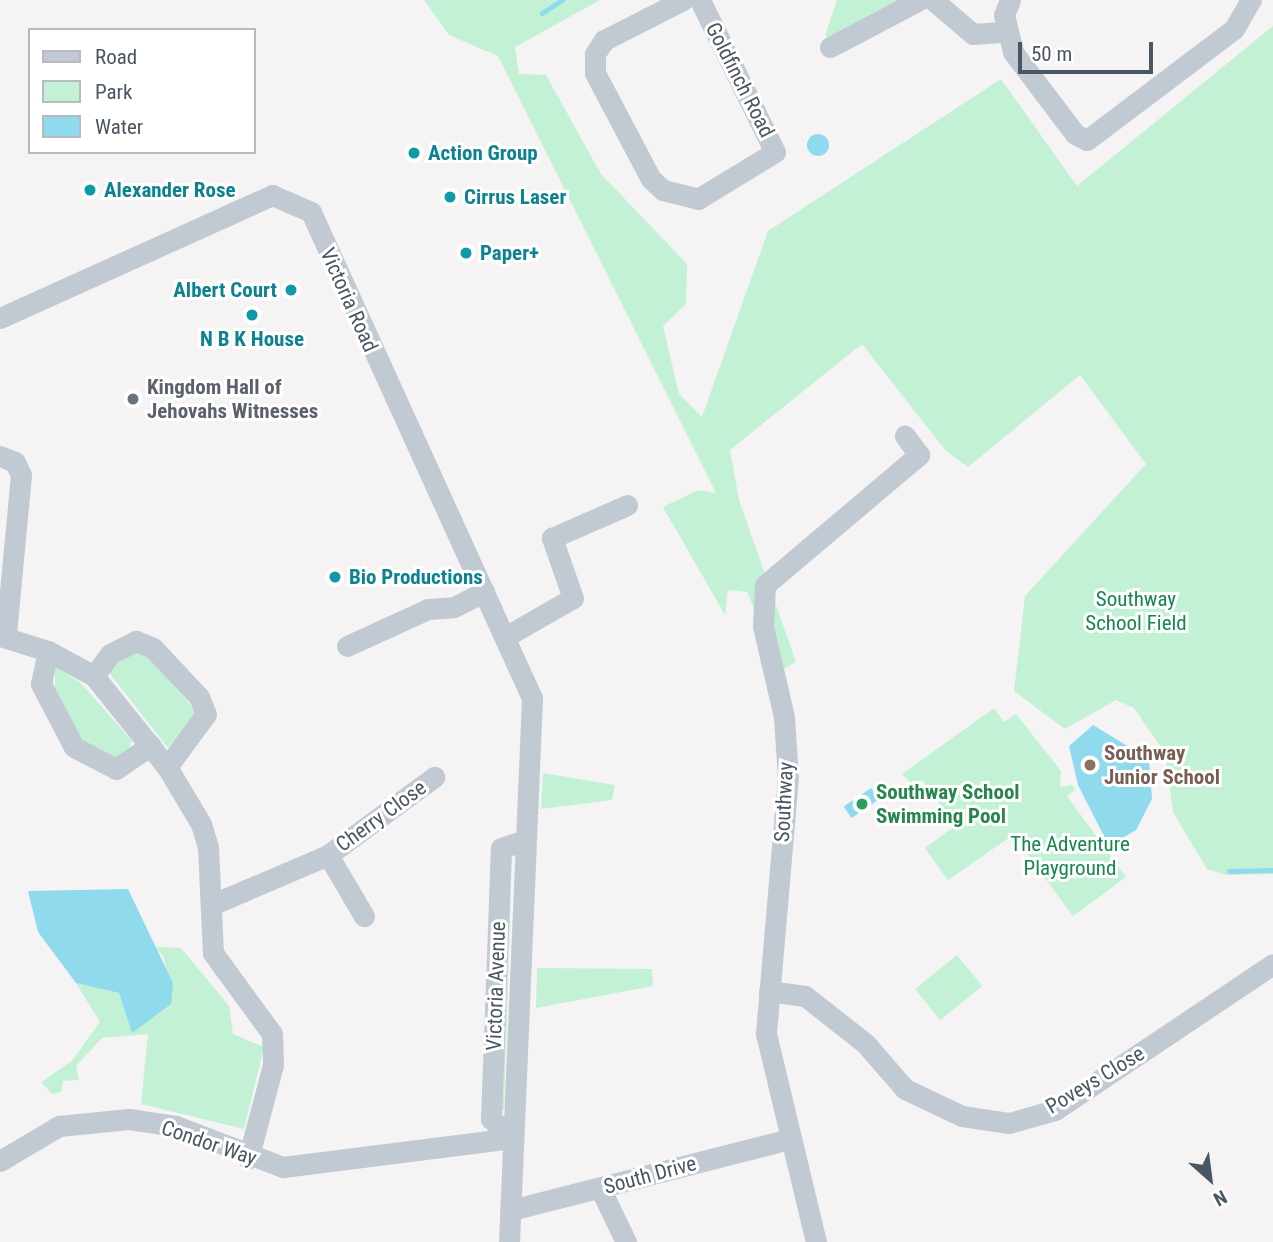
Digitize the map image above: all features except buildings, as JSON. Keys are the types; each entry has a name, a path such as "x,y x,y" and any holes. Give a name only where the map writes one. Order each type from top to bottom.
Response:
{"street":[{"name":"Goldfinch Road","path":"683,0 604,40 595,54 595,73 650,179 663,190 698,199 775,152 700,0"},
{"path":"830,47 919,0"},
{"path":"933,0 973,34 1005,32"},
{"path":"1010,0 1005,32 1013,52 1075,134 1087,140 1234,29 1252,0"},
{"name":"Victoria Road","path":"0,318 272,195 296,200 311,212 532,698"},
{"name":"Southway","path":"816,1242 789,1139 766,1033 788,778 784,717 763,626 765,584 919,454 905,436"},
{"path":"0,456 15,463 21,475 3,635 48,651 94,676 167,767 201,824 220,970 260,1009 272,1034 273,1065 248,1158"},
{"path":"505,638 573,598 552,538 627,505"},
{"path":"347,646 428,609 454,607 484,592"},
{"path":"94,676 110,654 136,641 153,648 199,697 206,714 167,767"},
{"path":"48,651 41,684 74,747 116,769 151,745"},
{"name":"Victoria Avenue","path":"509,1242 522,841 532,698"},
{"name":"Cherry Close","path":"211,905 328,855 434,777"},
{"name":"Cherry Close","path":"328,855 364,916"},
{"name":"Poveys Close","path":"769,991 805,996 865,1043 905,1089 962,1116 1009,1123 1055,1110 1273,964"},
{"name":"Condor Way","path":"0,1161 60,1126 129,1119 176,1126 248,1158 283,1167 511,1138"},
{"name":"South Drive","path":"511,1210 789,1139"},
{"path":"600,1188 626,1242"}],"green space":[{"name":"Southway School Field","path":"424,0 600,0 515,47 519,74 546,75 601,174 687,264 686,304 663,326 679,394 702,417 768,231 1001,79 1077,186 1273,26 1273,874 1226,875 1207,869 1173,812 1165,753 1134,708 1116,700 1065,729 1014,691 1025,596 1146,464 1080,375 968,467 946,451 862,344 730,450 739,500 796,662 780,671 747,592 728,590 725,615 663,507 698,490 716,493 498,56 449,35"},
{"path":"837,0 902,0 830,41 825,35"},
{"path":"137,650 149,656 198,714 168,748 107,670"},
{"path":"55,666 81,683 132,741 127,753 115,758 79,742 55,707"},
{"name":"The Adventure Playground","path":"994,708 1004,722 1016,714 1061,771 1060,787 1072,785 1075,790 1067,796 1126,877 1073,916 1013,835 948,880 925,848 955,826 923,781 914,787 902,774"},
{"path":"543,773 615,785 612,800 541,809"},
{"path":"512,852 504,1110 499,1110 508,853"},
{"path":"155,947 181,948 229,1006 233,1034 264,1047 244,1129 141,1104 148,1034 102,1038 76,1066 79,1080 63,1081 61,1092 52,1094 41,1082 72,1061 100,1022 76,983 119,993 152,1016 171,1004 164,957"},
{"path":"957,955 982,986 940,1020 915,989"},
{"path":"537,968 652,969 653,986 536,1008"}],"water":[{"path":"818,134 828,141 829,145 822,155 818,156 808,149 807,145 814,135"},
{"path":"1093,725 1149,759 1152,799 1136,830 1109,846 1078,785 1069,746"},
{"name":"Southway School Swimming Pool","path":"871,788 879,800 851,818 844,806"},
{"path":"128,889 173,983 171,1004 132,1033 119,993 76,983 38,932 28,891"}],"waterway":[{"path":"542,13 562,0"},
{"path":"1229,871 1273,870"}],"place":[{"name":"Action Group","path":"414,153"},
{"name":"Alexander Rose","path":"90,190"},
{"name":"Cirrus Laser","path":"450,197"},
{"name":"Paper+","path":"466,253"},
{"name":"Albert Court","path":"291,290"},
{"name":"N B K House","path":"252,315"},
{"name":"Kingdom Hall of Jehovahs Witnesses","path":"133,399"},
{"name":"Bio Productions","path":"335,577"},
{"name":"Southway Junior School","path":"1090,765"},
{"name":"Southway School Swimming Pool","path":"862,804"}]}
